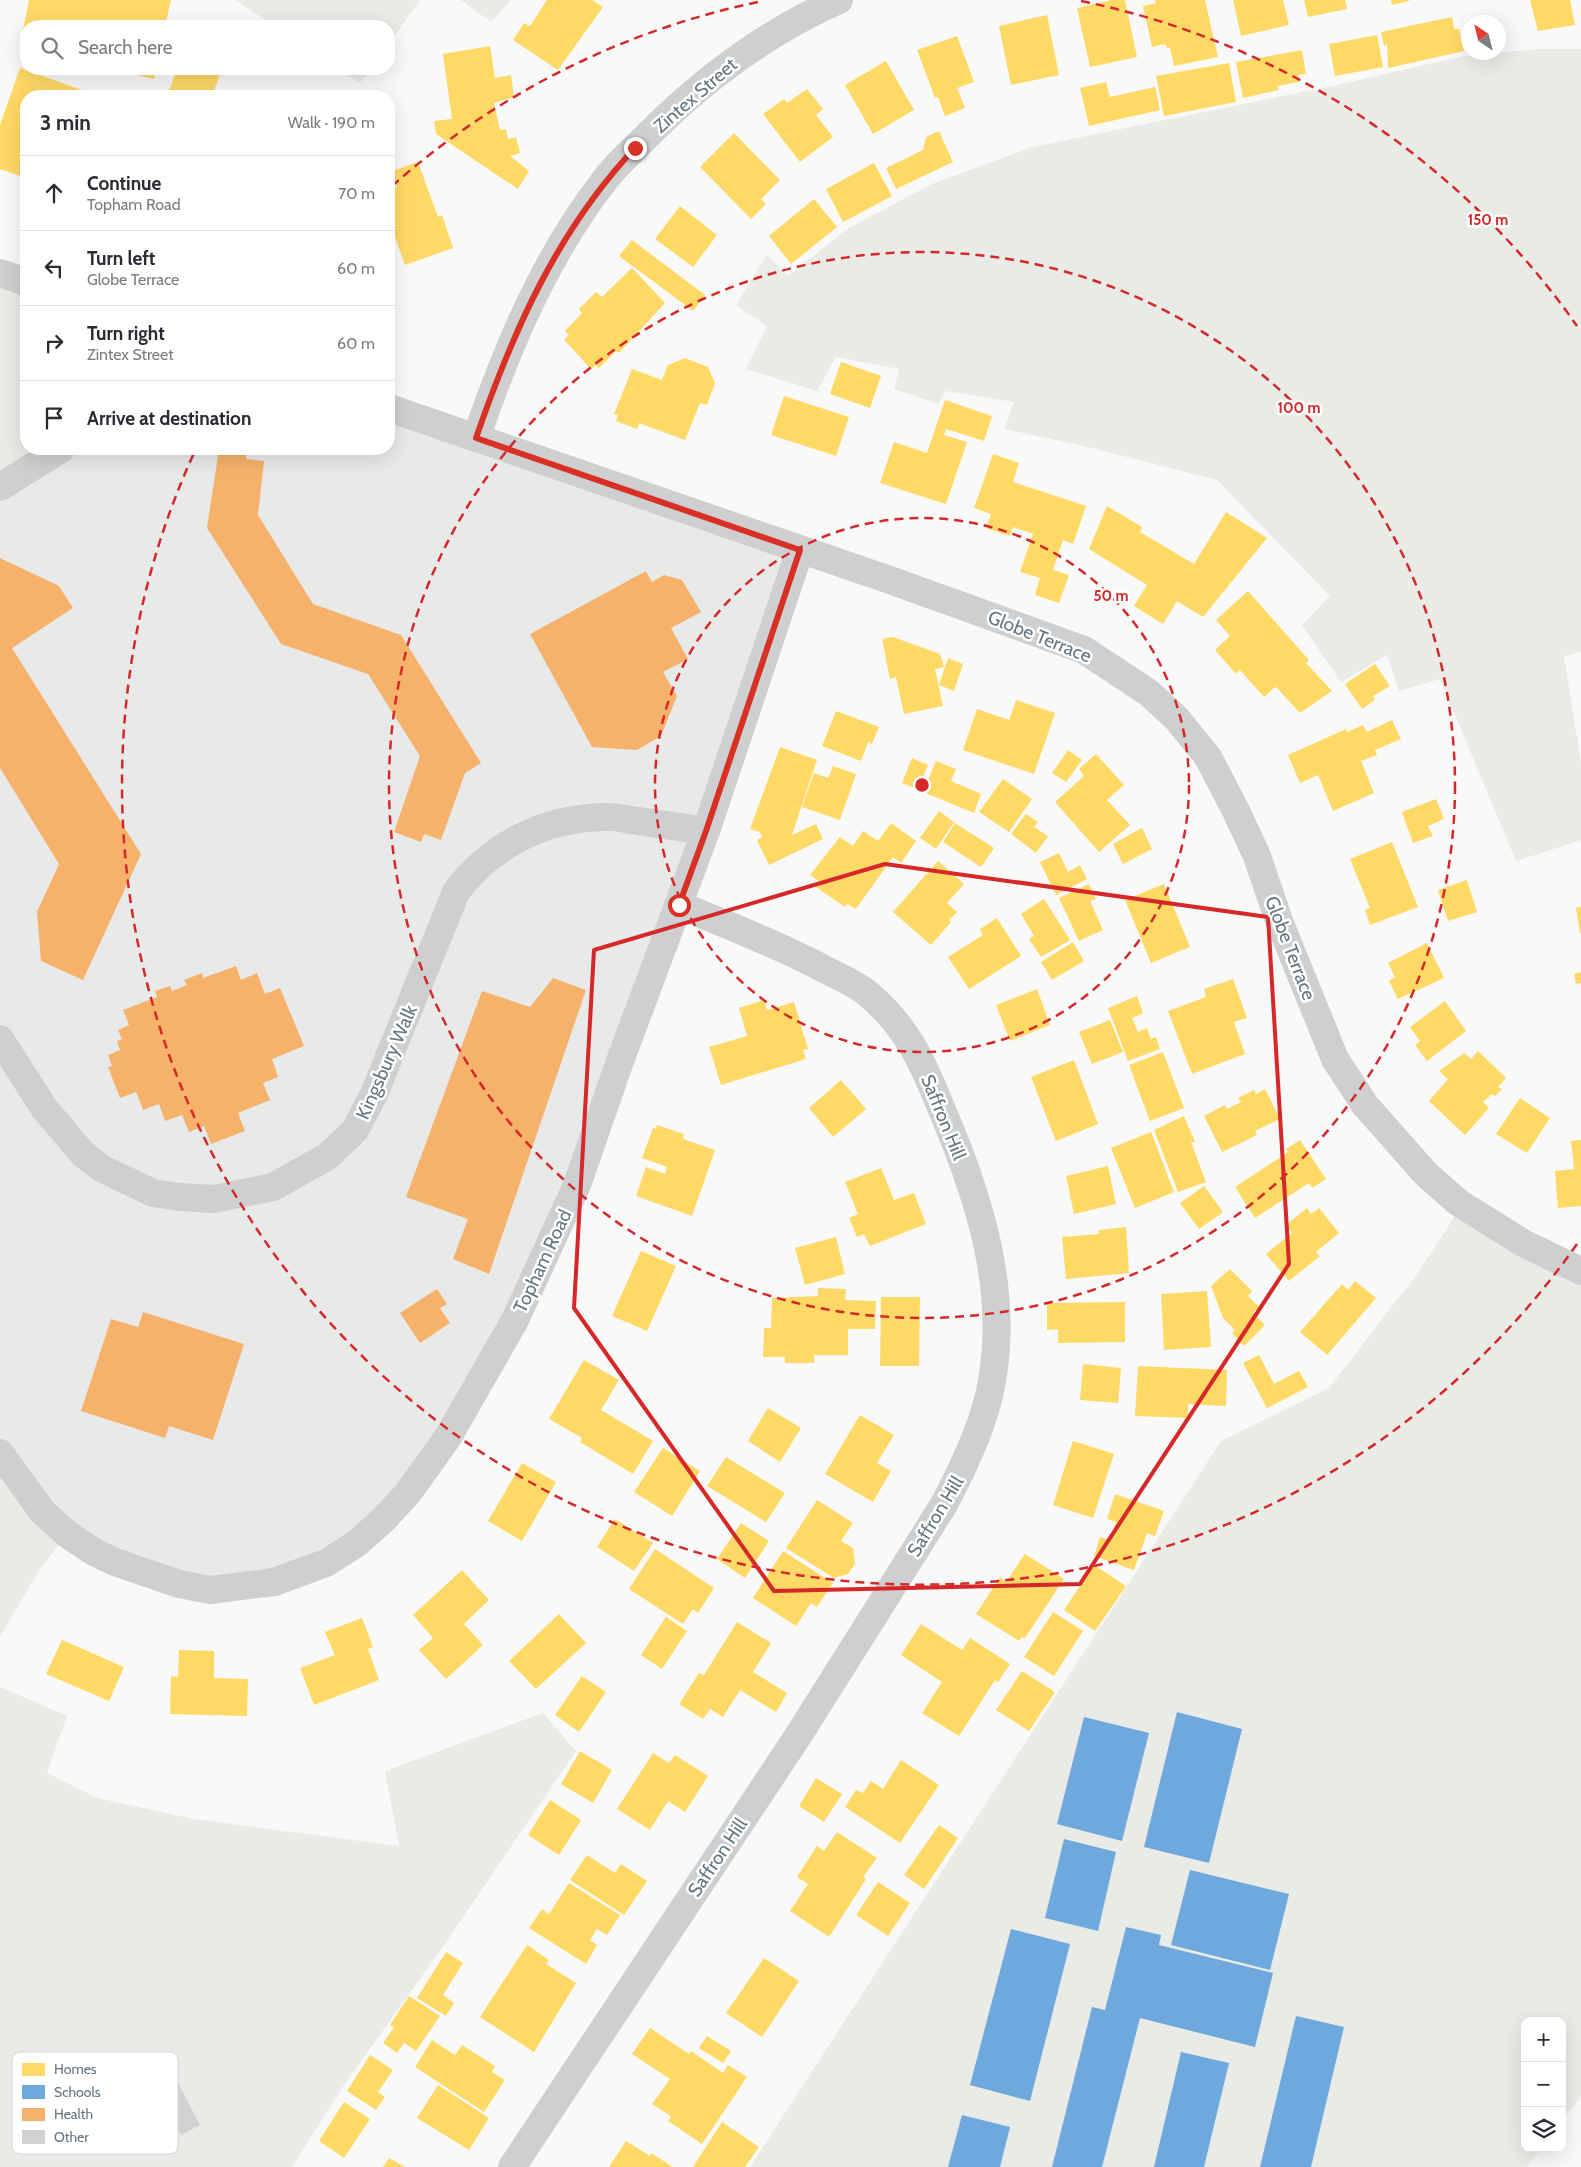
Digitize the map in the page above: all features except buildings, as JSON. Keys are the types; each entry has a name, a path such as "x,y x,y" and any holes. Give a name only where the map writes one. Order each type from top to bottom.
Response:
{"street":[{"name":"Zintex Street","path":"476,438 498,373 528,306 564,240 604,180 670,113 725,65 788,25 839,0"},
{"path":"0,273 20,280"},
{"name":"Globe Terrace","path":"395,410 895,582 1084,650 1149,693 1177,720 1208,757 1257,856 1279,921 1335,1059 1365,1105 1426,1174 1459,1203 1523,1244 1581,1271"},
{"path":"0,487 51,455"},
{"name":"Topham Road","path":"0,1453 42,1511 67,1534 94,1552 115,1562 179,1584 210,1590 274,1582 326,1563 356,1544 384,1520 408,1493 448,1436 515,1320 577,1185 620,1061 706,831 800,550"},
{"name":"Kingsbury Walk","path":"0,1039 44,1108 83,1154 101,1168 153,1192 180,1196 214,1199 273,1187 328,1156 355,1130 374,1094 456,892 468,876 488,858 539,828 565,820 606,816 706,831"},
{"name":"Saffron Hill","path":"512,2167 798,1736 943,1506 964,1468 992,1382 996,1336 995,1286 990,1250 950,1128 926,1072 905,1031 865,991 794,953 679,905"}],"highlighted area":[{"path":"885,864 1268,917 1289,1264 1080,1584 774,1591 574,1308 594,950"}],"shaded area":[{"path":"235,0 420,0 395,35 395,20 266,20"},
{"path":"461,0 511,0 491,22"},
{"path":"1537,49 1581,49 1581,652 1564,656 1581,763 1581,840 1516,861 1440,679 1399,691 1387,655 1341,682 1302,625 1330,596 1217,480 1088,447 1004,429 1014,402 946,391 938,404 894,389 899,369 836,357 817,391 746,369 767,326 736,305 767,255 788,276 847,229 932,184 1032,147 1337,85 1461,57 1461,60 1506,60 1506,52"},
{"path":"347,75 366,75 360,83"},
{"path":"0,271 20,278 20,455 60,455 0,491"},
{"path":"395,407 800,549 515,1320 356,1543 244,1586 96,1552 0,1452 0,491 60,455 395,455"},
{"path":"1463,1204 1581,1270 1581,2096 1566,2115 1566,2017 1521,2017 1521,2152 1538,2152 1527,2167 750,2167 1221,1441 1329,1388 1417,1274"},
{"path":"0,1452 68,1533 38,1572 0,1637"},
{"path":"0,1687 67,1716 47,1773 97,1798 194,1819 399,1846 385,1771 543,1713 576,1751 444,1945 342,2088 292,2167 0,2167"}],"route":[{"path":"635,148 604,180 564,240 528,306 498,373 476,438 800,550 706,831 679,905"}]}
